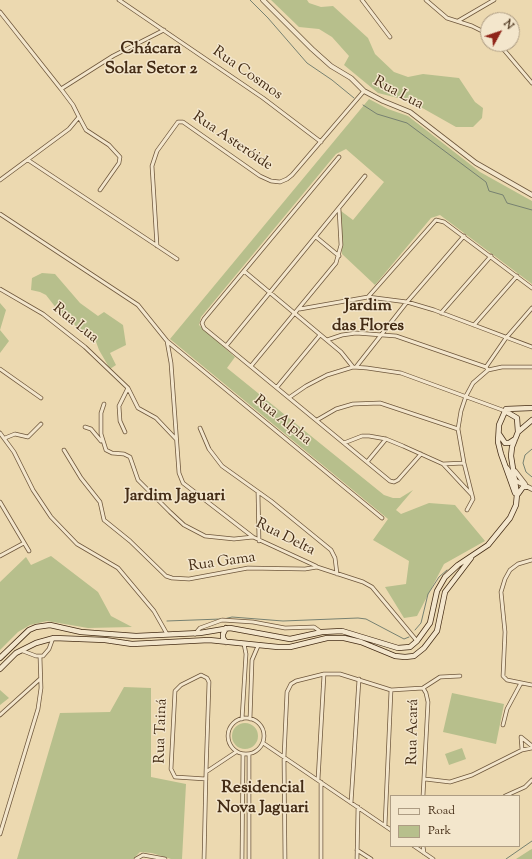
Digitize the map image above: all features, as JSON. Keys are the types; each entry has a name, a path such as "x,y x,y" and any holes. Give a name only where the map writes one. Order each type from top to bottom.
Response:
{"main road":[{"path":"517,497 502,461 499,447 499,432 505,411 510,408 532,408"},
{"path":"505,411 517,418 518,432"},
{"path":"517,497 515,471 511,452 518,432 532,420"},
{"path":"499,432 505,443 509,443 515,438"},
{"path":"0,658 25,633 36,627 50,625 81,632 136,636 195,634 226,628 278,638 292,639 322,632 342,631 398,648 410,647 418,641 427,630 432,617 437,591 445,577 458,565 473,556 488,544 504,526 513,511 522,487 526,487"},
{"path":"0,669 16,653 36,643 52,638 104,640 137,644 201,640 278,648 290,647 327,638 344,638 360,642 394,656 405,658 414,656 424,648 434,635 440,624 441,608 445,592 473,556"},
{"path":"226,628 223,634 226,642"},
{"path":"427,630 432,630 434,635"},
{"path":"16,653 13,651 14,647 23,639 25,633"},
{"path":"136,636 137,644"},
{"path":"278,638 281,642 278,648"},
{"path":"410,647 408,652 414,656"}],"street":[{"name":"Rua Cosmos","path":"119,0 230,77 263,98 321,142"},
{"name":"Rua Lua","path":"263,0 288,27 317,54 351,78 364,91 379,100 410,112 476,163 532,195"},
{"path":"362,0 390,37"},
{"path":"426,0 443,15 480,30"},
{"path":"458,21 494,0"},
{"path":"0,12 73,104 86,130 109,145 120,157 119,163 100,190"},
{"path":"61,89 113,56 164,30"},
{"path":"506,52 532,83"},
{"name":"Rua Asteróide","path":"157,246 152,166 157,151 178,122 183,122 260,176 271,181 280,182 287,179 321,142 364,91"},
{"path":"0,180 69,129 79,117"},
{"path":"339,157 203,321 204,328 290,397 390,481 394,482 421,454"},
{"path":"28,160 177,259"},
{"path":"226,346 365,176"},
{"path":"251,366 323,282 339,256 341,245 339,209"},
{"path":"0,214 138,305 154,322 167,341"},
{"path":"368,297 434,220 440,220 464,236 532,288"},
{"path":"354,367 407,302 464,236"},
{"path":"316,237 339,256"},
{"path":"441,312 491,256"},
{"path":"244,272 296,313 347,358 354,367"},
{"path":"474,325 516,276"},
{"name":"Rua Lua","path":"0,289 43,314 85,347 128,388"},
{"path":"300,309 368,297 407,302 441,312 532,347"},
{"path":"467,510 473,501 458,430 461,410 473,383 487,369 506,338 532,308"},
{"path":"327,340 342,335 356,333 382,334 405,338 487,369 502,367 532,367"},
{"path":"277,387 320,335"},
{"name":"Rua Delta","path":"167,341 171,363 179,473 184,483 259,541 317,567"},
{"name":"Rua Alpha","path":"167,341 382,518"},
{"path":"290,397 306,386 327,375 354,367 383,369 400,373 505,411"},
{"path":"0,369 41,398"},
{"path":"125,432 120,421 119,406 128,388"},
{"path":"128,388 136,405 156,418 176,439"},
{"path":"317,420 336,409 353,404 380,403 458,430"},
{"path":"102,442 100,424 104,404"},
{"path":"5,438 15,434 28,437 41,424"},
{"path":"85,427 92,430 109,452 124,454 130,457 138,480 142,485 191,530 205,536 218,538 253,537"},
{"path":"200,428 202,436 216,460 311,532 331,550 335,558 337,574"},
{"path":"0,433 5,438 33,490 51,517 77,544 118,568 154,612 167,634"},
{"path":"344,443 362,436 386,439 443,464 472,495"},
{"path":"367,462 386,439"},
{"name":"Rua Gama","path":"64,450 80,478 100,502 104,520 130,541 166,576 172,578 189,579 248,568 305,569 317,567 363,582 372,587 418,641"},
{"path":"502,461 516,481 532,489"},
{"path":"443,464 464,463"},
{"path":"515,471 520,479 532,489"},
{"path":"258,492 259,541"},
{"path":"0,502 29,551"},
{"path":"0,556 24,543"},
{"path":"532,560 518,564 510,570 505,579 501,592 505,632 502,674 507,680 532,685"},
{"path":"195,634 200,628 222,620 253,622 285,628 314,627 322,632"},
{"path":"40,657 47,652 52,638"},
{"path":"242,719 246,654 244,644"},
{"path":"250,719 252,660 258,646"},
{"path":"22,651 40,657"},
{"path":"0,834 38,709 40,657"},
{"path":"320,859 319,781 324,674"},
{"name":"Rua Acará","path":"285,859 284,757 289,687 296,681 324,674 340,674 391,690 423,688 428,698 423,795"},
{"name":"Rua Tainá","path":"206,772 209,682 207,678 201,675 181,685 175,691 171,769 175,777 206,779"},
{"path":"423,688 436,678 460,676"},
{"path":"0,715 40,679"},
{"path":"351,803 359,679"},
{"path":"503,725 507,709 521,683"},
{"path":"385,826 391,690"},
{"path":"242,719 250,719 259,724 262,728 264,738 263,743 257,750 249,754 242,754 236,752 229,744 228,733 233,724 242,719"},
{"path":"522,750 521,737 532,747"},
{"path":"263,743 390,829"},
{"path":"425,780 450,782 472,775 522,750 532,747"},
{"path":"204,859 206,772 236,752"},
{"path":"242,754 242,859"},
{"path":"249,754 250,859"},
{"path":"507,795 525,787 532,780"},
{"path":"357,859 358,807"},
{"path":"242,828 249,828"},
{"path":"415,847 434,859"},
{"path":"423,847 424,853"},
{"path":"357,850 371,859"},
{"path":"136,859 143,855 165,859"}],"green space":[{"path":"271,0 307,0 309,3 321,7 333,6 368,38 375,54 394,72 408,77 423,74 459,78 475,102 483,108 482,118 473,127 456,127 410,101 378,93 344,65 349,56 332,37 319,29 299,27"},
{"path":"369,99 388,109 408,116 480,172 532,201 532,284 440,215 431,218 375,285 342,254 341,211 353,220 384,182 346,149 336,154 201,317 199,325 235,357 227,368 384,495 393,498 400,498 413,490 396,510 401,514 429,503 455,505 485,541 444,564 417,616 404,618 385,587 406,584 409,561 373,540 388,519 170,339"},
{"path":"42,273 55,274 80,303 98,316 104,312 123,325 126,345 110,353 116,365 110,369 99,350 95,339 77,328 68,315 60,313 46,295 31,290 32,278"},
{"path":"0,303 6,310 0,330"},
{"path":"0,330 9,341 0,353"},
{"path":"51,556 98,592 111,616 132,627 88,628 47,621 30,625 18,632 0,650 0,582 26,557 31,565"},
{"path":"124,687 151,688 151,777 186,784 182,859 171,859 152,853 140,852 133,859 17,859 60,713 110,712"},
{"path":"0,690 9,698 0,705"},
{"path":"452,693 504,704 496,744 443,732"},
{"path":"245,723 254,727 258,736 254,745 245,749 236,745 232,736 236,727"},
{"path":"462,748 466,759 449,765 445,754"},
{"path":"532,849 532,859 516,859 530,850"}],"waterway":[{"path":"250,0 268,18 307,63 332,80 354,98"},
{"path":"363,105 377,114 407,123 486,182 489,191 503,195 507,203 532,210"},
{"path":"532,449 525,455 523,463 526,472 532,477"},
{"path":"415,630 421,623 428,594 439,577 447,570"},
{"path":"224,619 232,617 283,621 358,618 366,619 404,639 409,637"},
{"path":"167,621 221,619"},
{"path":"506,859 532,841"}],"district":[{"name":"Chácara Solar Setor 2","path":"151,60"},
{"name":"Jardim das Flores","path":"368,317"},
{"name":"Jardim Jaguari","path":"175,497"},
{"name":"Residencial Nova Jaguari","path":"263,799"}]}
